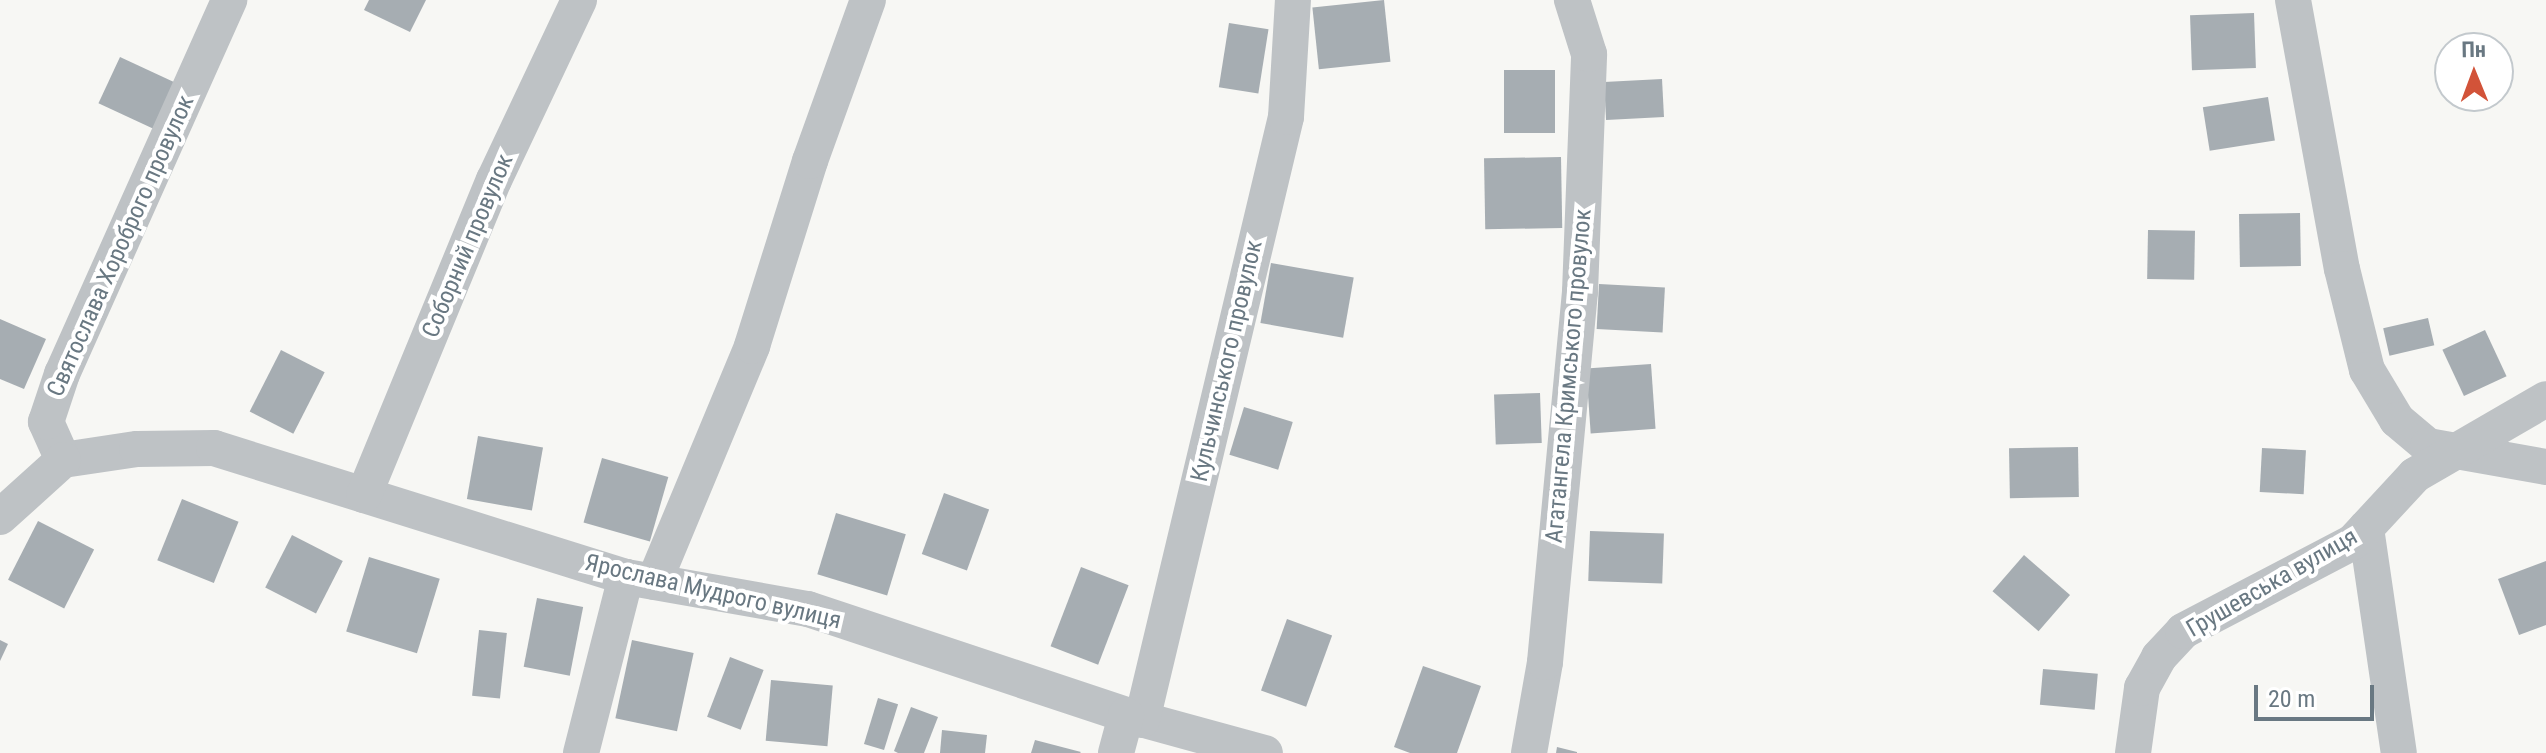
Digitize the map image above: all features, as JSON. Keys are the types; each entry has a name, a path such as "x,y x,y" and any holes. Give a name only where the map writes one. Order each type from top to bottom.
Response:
{"street":[{"name":"Святослава Хороброго провулок","path":"63,460 46,422 62,374 229,0"},
{"name":"Соборний провулок","path":"364,495 494,180 579,0"},
{"path":"581,753 640,580 752,346 810,161 868,0"},
{"name":"Кульчинського провулок","path":"1116,753 1134,718 1286,117 1293,0"},
{"name":"Агатангела Кримського провулок","path":"1529,753 1545,662 1580,292 1589,54 1572,0"},
{"path":"2293,0 2342,269 2367,370 2397,420 2428,446 2546,467"},
{"name":"Грушевська вулиця","path":"2133,753 2142,688 2159,657 2183,631 2353,542 2415,475 2546,399"},
{"name":"Ярослава Мудрого вулиця","path":"63,460 137,449 214,448 640,580 808,609 1134,718 1265,753"},
{"path":"0,517 63,460"},
{"path":"2366,528 2399,753"}],"building":[{"path":"369,0 426,0 410,32 364,10"},
{"path":"1384,0 1390,62 1319,69 1312,8"},
{"path":"2254,13 2256,68 2192,70 2190,15"},
{"path":"1229,23 1269,29 1258,93 1219,87"},
{"path":"120,57 174,82 153,129 98,103"},
{"path":"1504,70 1555,70 1555,133 1504,133"},
{"path":"1662,79 1664,117 1606,120 1604,82"},
{"path":"2268,97 2275,140 2210,151 2203,107"},
{"path":"1561,157 1562,228 1485,229 1484,158"},
{"path":"2300,213 2301,266 2240,267 2239,214"},
{"path":"2148,230 2195,231 2194,280 2147,279"},
{"path":"1271,263 1354,278 1343,338 1260,323"},
{"path":"1599,284 1665,287 1663,332 1597,329"},
{"path":"2428,318 2434,345 2389,356 2383,328"},
{"path":"0,319 46,339 24,389 0,379"},
{"path":"2485,330 2507,376 2464,396 2442,350"},
{"path":"281,350 325,372 293,434 250,411"},
{"path":"1651,364 1656,429 1591,433 1586,369"},
{"path":"1540,393 1542,443 1496,445 1494,395"},
{"path":"1244,407 1293,422 1278,470 1229,455"},
{"path":"478,436 543,447 532,510 467,499"},
{"path":"2078,447 2079,497 2010,498 2009,448"},
{"path":"2262,448 2306,450 2304,494 2260,492"},
{"path":"602,458 668,477 650,541 584,522"},
{"path":"944,493 989,509 967,570 922,554"},
{"path":"182,499 239,522 214,583 157,560"},
{"path":"836,513 906,534 887,596 817,574"},
{"path":"38,521 94,550 64,608 8,580"},
{"path":"1590,531 1664,534 1662,584 1588,581"},
{"path":"292,535 343,561 316,613 265,588"},
{"path":"2024,555 2070,595 2039,631 1993,591"},
{"path":"369,557 440,579 417,653 346,632"},
{"path":"2546,561 2546,625 2519,635 2498,579"},
{"path":"1081,567 1129,585 1098,665 1051,646"},
{"path":"537,598 583,607 570,676 524,667"},
{"path":"1287,619 1332,635 1306,707 1261,690"},
{"path":"479,630 507,633 500,699 472,696"},
{"path":"0,640 8,644 0,661"},
{"path":"632,640 694,653 677,731 615,718"},
{"path":"730,657 764,670 741,730 707,717"},
{"path":"1423,666 1481,686 1457,753 1410,753 1394,747"},
{"path":"2043,669 2098,674 2095,710 2040,705"},
{"path":"771,680 833,685 827,746 766,741"},
{"path":"878,698 898,704 884,750 864,744"},
{"path":"911,707 938,717 924,753 898,753 894,751"},
{"path":"942,730 987,735 985,753 940,753"},
{"path":"1035,740 1081,752 1031,753"},
{"path":"1557,747 1577,752 1577,753 1556,753"}]}
